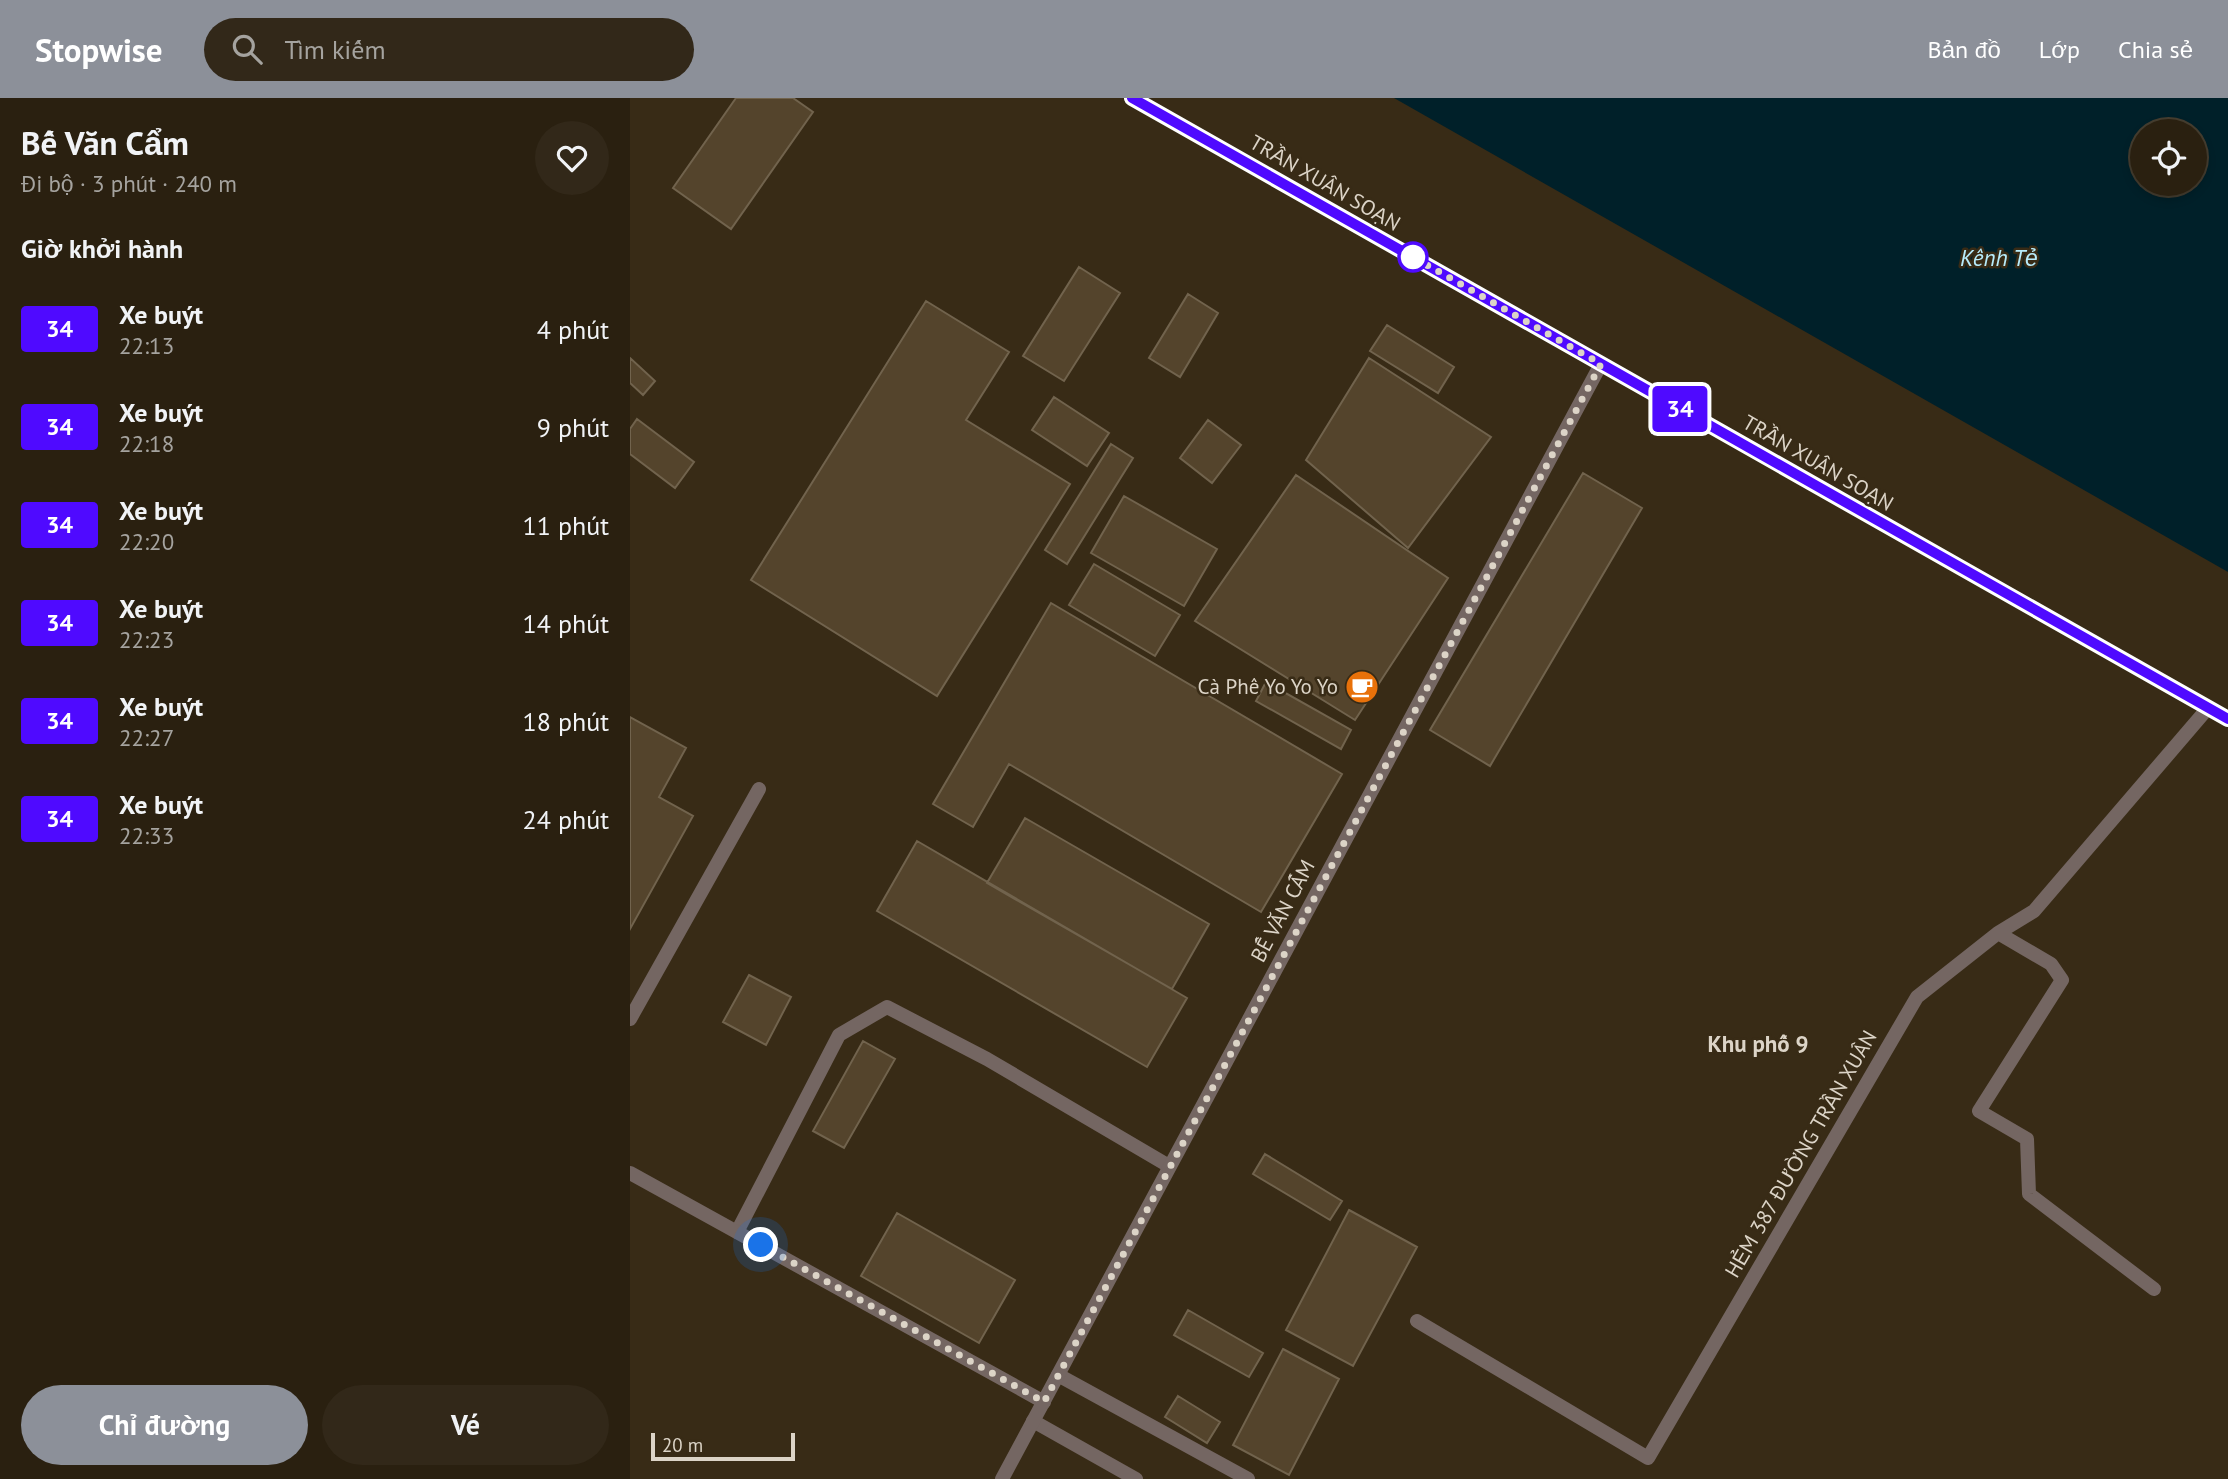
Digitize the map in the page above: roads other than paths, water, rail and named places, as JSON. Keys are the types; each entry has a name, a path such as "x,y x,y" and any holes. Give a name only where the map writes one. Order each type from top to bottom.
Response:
{"main road":[{"name":"TRẦN XUÂN SOẠN","path":"1132,98 2228,719"}],"street":[{"name":"BẾ VĂN CẤM","path":"1002,1479 1601,364"},
{"name":"HẺM 387 ĐƯỜNG TRẦN XUÂN","path":"1417,1321 1648,1458 1917,997 1998,933 2034,911 2208,708"},
{"path":"630,1019 759,789"},
{"path":"1998,933 2051,964 2062,980 1979,1111 2027,1139 2029,1194 2154,1289"},
{"path":"737,1232 839,1035 887,1007 987,1059 1169,1166"},
{"path":"630,1173 1044,1402"},
{"path":"1058,1374 1248,1479"},
{"path":"1033,1421 1136,1479"}],"water":[{"name":"Kênh Tẻ","path":"1394,98 2228,98 2228,572"}],"place":[{"name":"Cà Phê Yo Yo Yo","path":"1362,687"}],"district":[{"name":"Khu phố 9","path":"1758,1044"}]}
